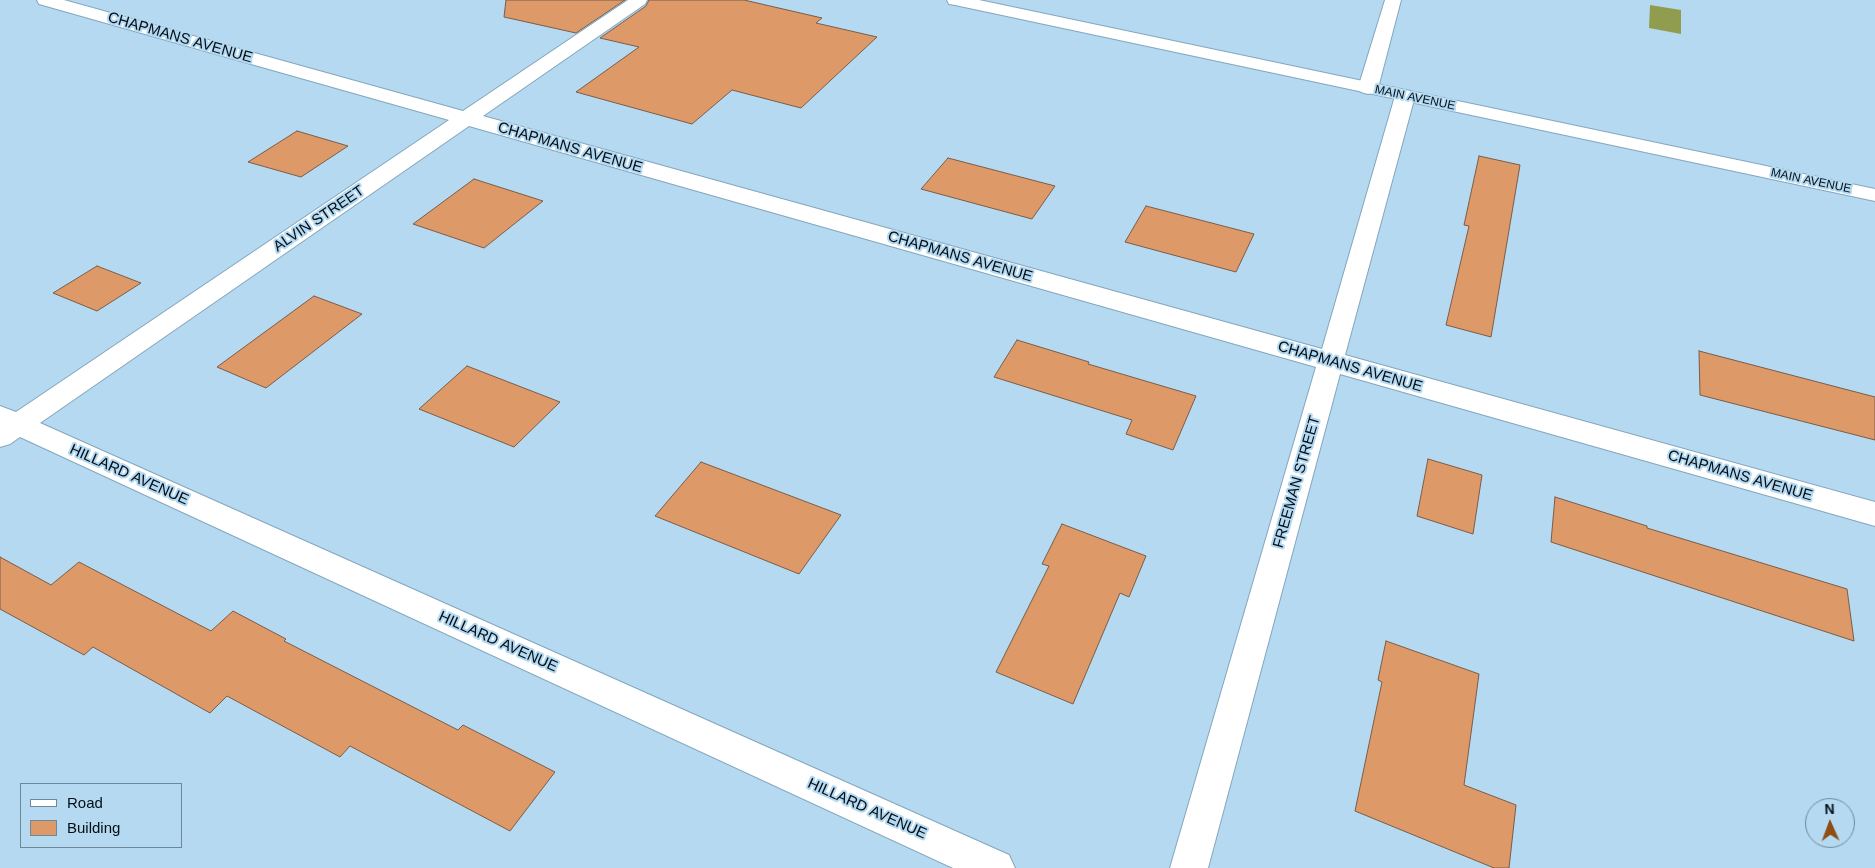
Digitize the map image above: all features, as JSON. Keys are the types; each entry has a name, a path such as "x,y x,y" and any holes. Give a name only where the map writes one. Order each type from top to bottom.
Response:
{"street":[{"name":"CHAPMANS AVENUE","path":"45,0 1875,514"},
{"name":"ALVIN STREET","path":"6,426 466,118 638,0"},
{"name":"MAIN AVENUE","path":"955,0 1875,195"},
{"path":"1368,88 1392,0"},
{"name":"FREEMAN STREET","path":"1189,868 1404,96"},
{"name":"HILLARD AVENUE","path":"6,426 996,868"}],"shaded area":[{"path":"1650,5 1681,10 1681,34 1649,28"}],"building":[{"path":"506,0 625,0 576,33 504,17"},
{"path":"649,0 744,0 822,18 816,23 877,37 801,108 732,90 692,124 576,92 639,47 600,38 646,6"},
{"path":"297,131 348,146 301,177 248,162"},
{"path":"1479,156 1520,165 1491,337 1446,325 1469,226 1464,225"},
{"path":"948,158 1055,186 1032,219 921,189"},
{"path":"474,179 543,201 484,248 413,224"},
{"path":"1146,206 1254,234 1236,272 1125,242"},
{"path":"97,266 141,283 97,311 53,293"},
{"path":"314,296 362,314 266,388 217,367"},
{"path":"1017,340 1089,362 1088,364 1196,396 1173,450 1126,434 1132,420 994,377"},
{"path":"1699,351 1875,397 1875,440 1700,395"},
{"path":"467,366 560,402 514,447 419,409"},
{"path":"1428,459 1482,475 1473,534 1417,516"},
{"path":"701,462 841,515 799,574 655,516"},
{"path":"1555,497 1647,526 1647,528 1847,589 1854,641 1551,542"},
{"path":"1062,524 1146,556 1129,597 1120,593 1073,704 996,672 1049,566 1042,564"},
{"path":"0,557 51,585 79,562 211,631 233,611 286,639 284,641 458,730 463,725 555,772 510,831 350,746 340,757 227,696 210,713 93,647 84,655 0,609"},
{"path":"1386,641 1479,674 1464,785 1516,805 1509,868 1494,868 1355,811 1382,682 1378,680"}]}
